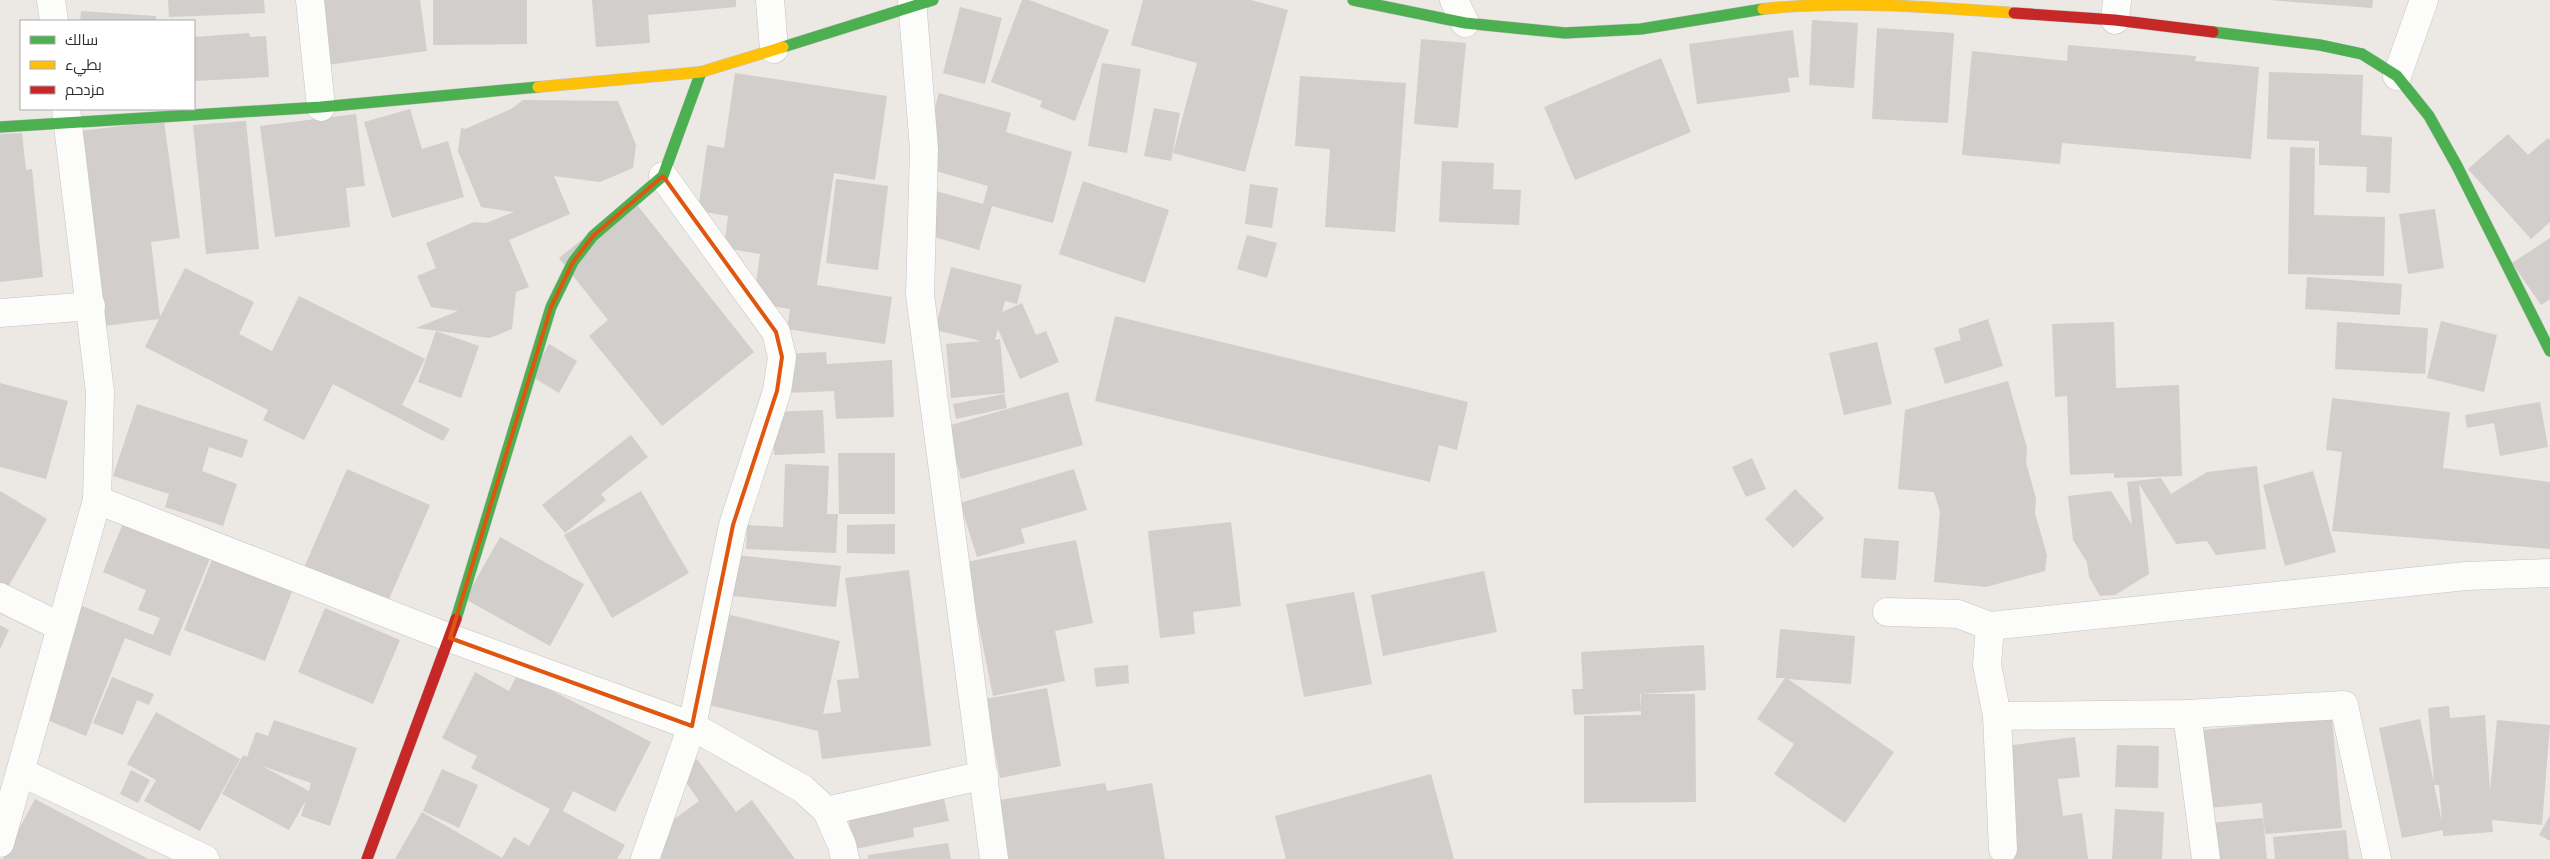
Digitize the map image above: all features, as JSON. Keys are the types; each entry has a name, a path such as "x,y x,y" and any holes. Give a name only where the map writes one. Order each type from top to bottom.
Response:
{"street":[{"path":"51,0 54,20"},
{"path":"310,0 321,107"},
{"path":"770,0 774,49"},
{"path":"1353,0 1459,11 1565,33 1641,29 1804,3 1885,2 2116,10 2362,54 2397,76 2429,116 2457,166 2550,351"},
{"path":"2397,76 2424,0"},
{"path":"0,127 67,116 321,107 702,72 919,2 924,149 920,295 994,859"},
{"path":"366,859 450,638 551,307 573,262 593,236 663,176 702,72"},
{"path":"0,843 97,500 100,392 67,116"},
{"path":"645,859 692,726 733,526 777,391 782,357 776,332 663,176"},
{"path":"0,313 91,306"},
{"path":"97,500 450,638 692,726 803,789 827,812 842,845 845,859"},
{"path":"1887,612 1958,614 1990,626 2466,576 2550,572"},
{"path":"0,597 60,627"},
{"path":"1990,626 1987,665 1997,716 2003,849"},
{"path":"1997,716 2187,714 2344,705 2378,859"},
{"path":"2187,714 2206,859"},
{"path":"21,772 205,859"},
{"path":"827,812 984,775"}],"highlighted area":[{"path":"663,176 776,332 782,357 777,391 733,525 692,726 450,638 551,307 573,262 593,236"}],"building":[{"path":"168,0 264,0 265,13 169,17"},
{"path":"317,0 420,0 427,51 327,65"},
{"path":"433,0 527,0 527,44 433,45"},
{"path":"592,0 736,0 736,7 648,15 650,43 596,47"},
{"path":"1022,0 1029,0 1109,30 1075,121 1040,107 1042,101 991,82"},
{"path":"1143,0 1251,0 1288,10 1245,172 1173,153 1197,63 1131,45"},
{"path":"2268,0 2373,0 2372,8"},
{"path":"960,7 1002,18 985,84 943,73"},
{"path":"81,11 156,16 156,20 80,20"},
{"path":"1812,20 1858,23 1854,88 1809,85"},
{"path":"1877,28 1954,33 1948,123 1872,119"},
{"path":"1793,30 1799,77 1788,78 1790,92 1697,104 1689,44"},
{"path":"249,33 250,37 266,36 269,77 195,81 195,37"},
{"path":"1421,39 1466,43 1458,128 1414,124"},
{"path":"2068,45 2196,56 2195,61 2259,67 2251,159 2062,143 2060,164 1962,155 1972,51 2067,61"},
{"path":"1661,58 1691,132 1575,180 1544,107"},
{"path":"1102,63 1141,69 1127,153 1088,146"},
{"path":"2269,72 2363,75 2361,135 2392,137 2390,193 2366,192 2367,167 2319,165 2319,141 2267,139"},
{"path":"735,73 887,96 875,180 834,173 817,285 892,297 885,344 787,329 790,309 753,303 760,254 724,248 728,216 698,211 707,145 724,148"},
{"path":"1300,76 1406,83 1395,232 1325,227 1330,149 1295,146"},
{"path":"939,93 1011,113 1006,132 1072,152 1053,223 992,206 979,250 914,231 925,188 983,204 988,186 918,166"},
{"path":"523,100 618,101 636,145 633,168 600,182 554,176 570,214 509,240 529,287 516,292 512,329 490,338 416,328 458,311 431,307 417,276 436,268 426,243 474,222 486,223 514,212 481,207 458,151 461,128 465,129 511,109"},
{"path":"1154,108 1180,113 1171,161 1144,156"},
{"path":"410,109 422,149 448,141 464,197 392,218 364,122"},
{"path":"356,114 365,186 346,188 350,227 275,237 260,126"},
{"path":"164,121 180,238 151,242 160,317 185,268 254,302 239,334 272,351 299,296 425,359 402,405 450,429 443,441 333,384 304,440 263,420 268,410 145,347 159,319 104,326 80,131"},
{"path":"246,121 259,249 206,254 193,125"},
{"path":"22,133 26,170 32,169 43,277 0,282 0,134"},
{"path":"2508,134 2528,155 2548,138 2550,140 2550,222 2531,239 2468,169"},
{"path":"2290,147 2315,148 2314,215 2385,217 2384,276 2288,274"},
{"path":"1442,161 1494,163 1493,189 1521,190 1519,225 1439,222"},
{"path":"836,179 888,186 878,270 826,263"},
{"path":"1083,181 1169,210 1145,283 1059,254"},
{"path":"1250,184 1278,188 1272,228 1245,224"},
{"path":"638,206 754,352 662,426 589,336 608,320 559,258 584,238"},
{"path":"2435,209 2444,268 2408,274 2399,214"},
{"path":"1247,235 1277,243 1267,278 1237,269"},
{"path":"2550,238 2550,299 2541,305 2512,263"},
{"path":"951,267 1022,285 1017,304 1005,301 1002,312 1022,303 1036,335 1046,331 1059,362 1020,379 998,329 995,340 1000,339 1005,393 951,398 946,344 981,341 935,330"},
{"path":"2307,277 2402,284 2400,315 2305,309"},
{"path":"1115,316 1468,402 1457,450 1439,445 1430,482 1095,401"},
{"path":"1988,319 2003,366 1945,384 1934,348 1961,340 1958,329"},
{"path":"2441,321 2497,335 2484,392 2427,378"},
{"path":"2114,322 2116,388 2179,385 2182,476 2114,478 2114,473 2070,475 2067,396 2055,397 2052,324"},
{"path":"2337,322 2428,328 2425,374 2335,369"},
{"path":"436,331 479,346 461,398 418,382"},
{"path":"1877,342 1892,404 1844,415 1829,353"},
{"path":"549,344 577,361 559,393 531,376"},
{"path":"826,352 827,364 892,360 894,417 836,419 834,391 786,393 784,354"},
{"path":"2008,381 2027,448 2026,463 2036,498 2035,513 2047,555 2045,571 1986,587 1934,582 1940,512 1934,492 1898,489 1905,410"},
{"path":"0,383 68,401 46,479 0,467"},
{"path":"1068,392 1083,445 961,479 947,426"},
{"path":"1004,394 1007,408 956,419 953,404"},
{"path":"2332,398 2450,412 2443,468 2550,482 2550,549 2332,531 2342,452 2326,450"},
{"path":"2540,402 2548,447 2500,456 2494,423 2467,428 2465,415"},
{"path":"137,404 248,440 242,458 209,447 202,471 237,484 223,526 165,507 169,494 113,476"},
{"path":"823,410 825,453 774,455 773,412"},
{"path":"631,435 648,457 601,494 606,500 565,533 542,505"},
{"path":"838,453 895,453 895,514 839,514"},
{"path":"1752,458 1766,489 1746,497 1732,467"},
{"path":"785,464 829,466 827,514 838,514 836,553 746,549 747,525 783,527"},
{"path":"2257,466 2266,549 2216,555 2207,541 2176,544 2139,484 2149,574 2115,595 2100,596 2089,577 2087,562 2073,540 2068,496 2111,491 2132,525 2127,482 2161,478 2171,494 2207,472"},
{"path":"347,469 430,505 386,606 303,570"},
{"path":"1074,469 1087,510 1021,529 1025,543 977,557 960,503"},
{"path":"2313,471 2336,552 2285,566 2263,485"},
{"path":"1795,489 1824,518 1793,548 1765,519"},
{"path":"0,491 47,519 0,601"},
{"path":"641,491 689,573 612,618 564,535"},
{"path":"124,521 211,556 170,656 125,638 86,736 35,715 80,605 153,635 160,618 138,610 146,590 103,572"},
{"path":"1231,522 1241,606 1193,612 1195,634 1160,638 1148,531"},
{"path":"895,524 895,554 847,553 847,525"},
{"path":"500,537 584,584 550,646 465,599"},
{"path":"1864,538 1899,541 1896,580 1861,578"},
{"path":"1076,540 1093,623 1055,631 1065,681 993,696 966,562"},
{"path":"215,552 295,584 265,661 184,630"},
{"path":"727,554 841,566 836,607 723,595"},
{"path":"909,570 931,746 822,759 818,731 696,702 718,612 840,641 823,714 841,712 837,680 859,678 845,578"},
{"path":"1484,571 1497,632 1383,656 1371,595"},
{"path":"1354,592 1372,684 1304,697 1286,604"},
{"path":"325,608 400,640 373,704 298,672"},
{"path":"0,625 9,630 0,649"},
{"path":"1780,629 1855,636 1851,684 1788,679 1894,752 1845,823 1774,774 1794,744 1757,719 1785,678 1776,678"},
{"path":"1704,645 1706,690 1640,694 1641,711 1574,715 1572,689 1583,689 1581,652"},
{"path":"1128,665 1129,683 1096,687 1094,668"},
{"path":"475,672 509,691 518,673 651,742 615,812 573,791 563,811 625,845 617,859 395,859 422,812 502,858 514,837 529,846 550,809 471,768 477,756 442,738"},
{"path":"112,677 154,694 149,705 137,700 123,735 93,723"},
{"path":"1047,688 1061,766 1000,778 985,699"},
{"path":"1641,694 1695,694 1696,802 1584,803 1584,716 1641,715"},
{"path":"2449,706 2450,718 2485,715 2490,791 2497,720 2550,725 2542,825 2492,820 2493,832 2443,836 2443,830 2402,838 2379,728 2420,719 2434,783 2428,708","holes":["2434,785 2439,785 2442,822"]},
{"path":"156,712 240,759 200,831 144,801 156,780 127,764"},
{"path":"2332,718 2342,828 2265,834 2262,803 2198,809 2191,731"},
{"path":"274,720 357,748 330,826 301,816 306,800 289,830 222,794 243,755 247,757 256,732 268,736","holes":["262,766 311,783 309,791"]},
{"path":"2075,737 2080,777 2058,779 2063,816 2082,813 2088,859 2013,859 1998,747"},
{"path":"2117,745 2159,746 2158,788 2115,787"},
{"path":"697,759 736,812 752,800 795,859 662,859 647,839 699,801 679,772"},
{"path":"442,769 478,785 459,828 423,811"},
{"path":"131,770 150,780 138,803 120,794"},
{"path":"1431,774 1454,859 1286,859 1275,816"},
{"path":"1105,783 1107,791 1152,783 1165,859 1009,859 999,800"},
{"path":"941,786 949,821 913,828 914,837 855,849 845,805"},
{"path":"35,799 148,859 3,859"},
{"path":"2115,809 2164,812 2162,859 2112,859"},
{"path":"2550,815 2550,841 2539,835"},
{"path":"2263,818 2267,859 2201,859 2198,824"},
{"path":"2346,830 2349,859 2275,859 2273,837"},
{"path":"948,843 951,859 868,859 868,855"}],"traffic: fast":[{"path":"783,47 933,0"},
{"path":"1353,0 1465,23 1565,33 1641,29 1763,9"},
{"path":"2213,32 2320,45 2362,54 2397,76 2429,116 2457,166 2550,351"},
{"path":"456,619 551,307 573,262 593,236 663,176 701,72"},
{"path":"0,127 321,107 538,87"}],"traffic: slow":[{"path":"1763,9 1794,6 1857,5 2014,13"},
{"path":"538,87 701,72 783,47"}],"traffic: jam":[{"path":"2014,13 2115,20 2213,32"},
{"path":"367,859 456,619"}]}
